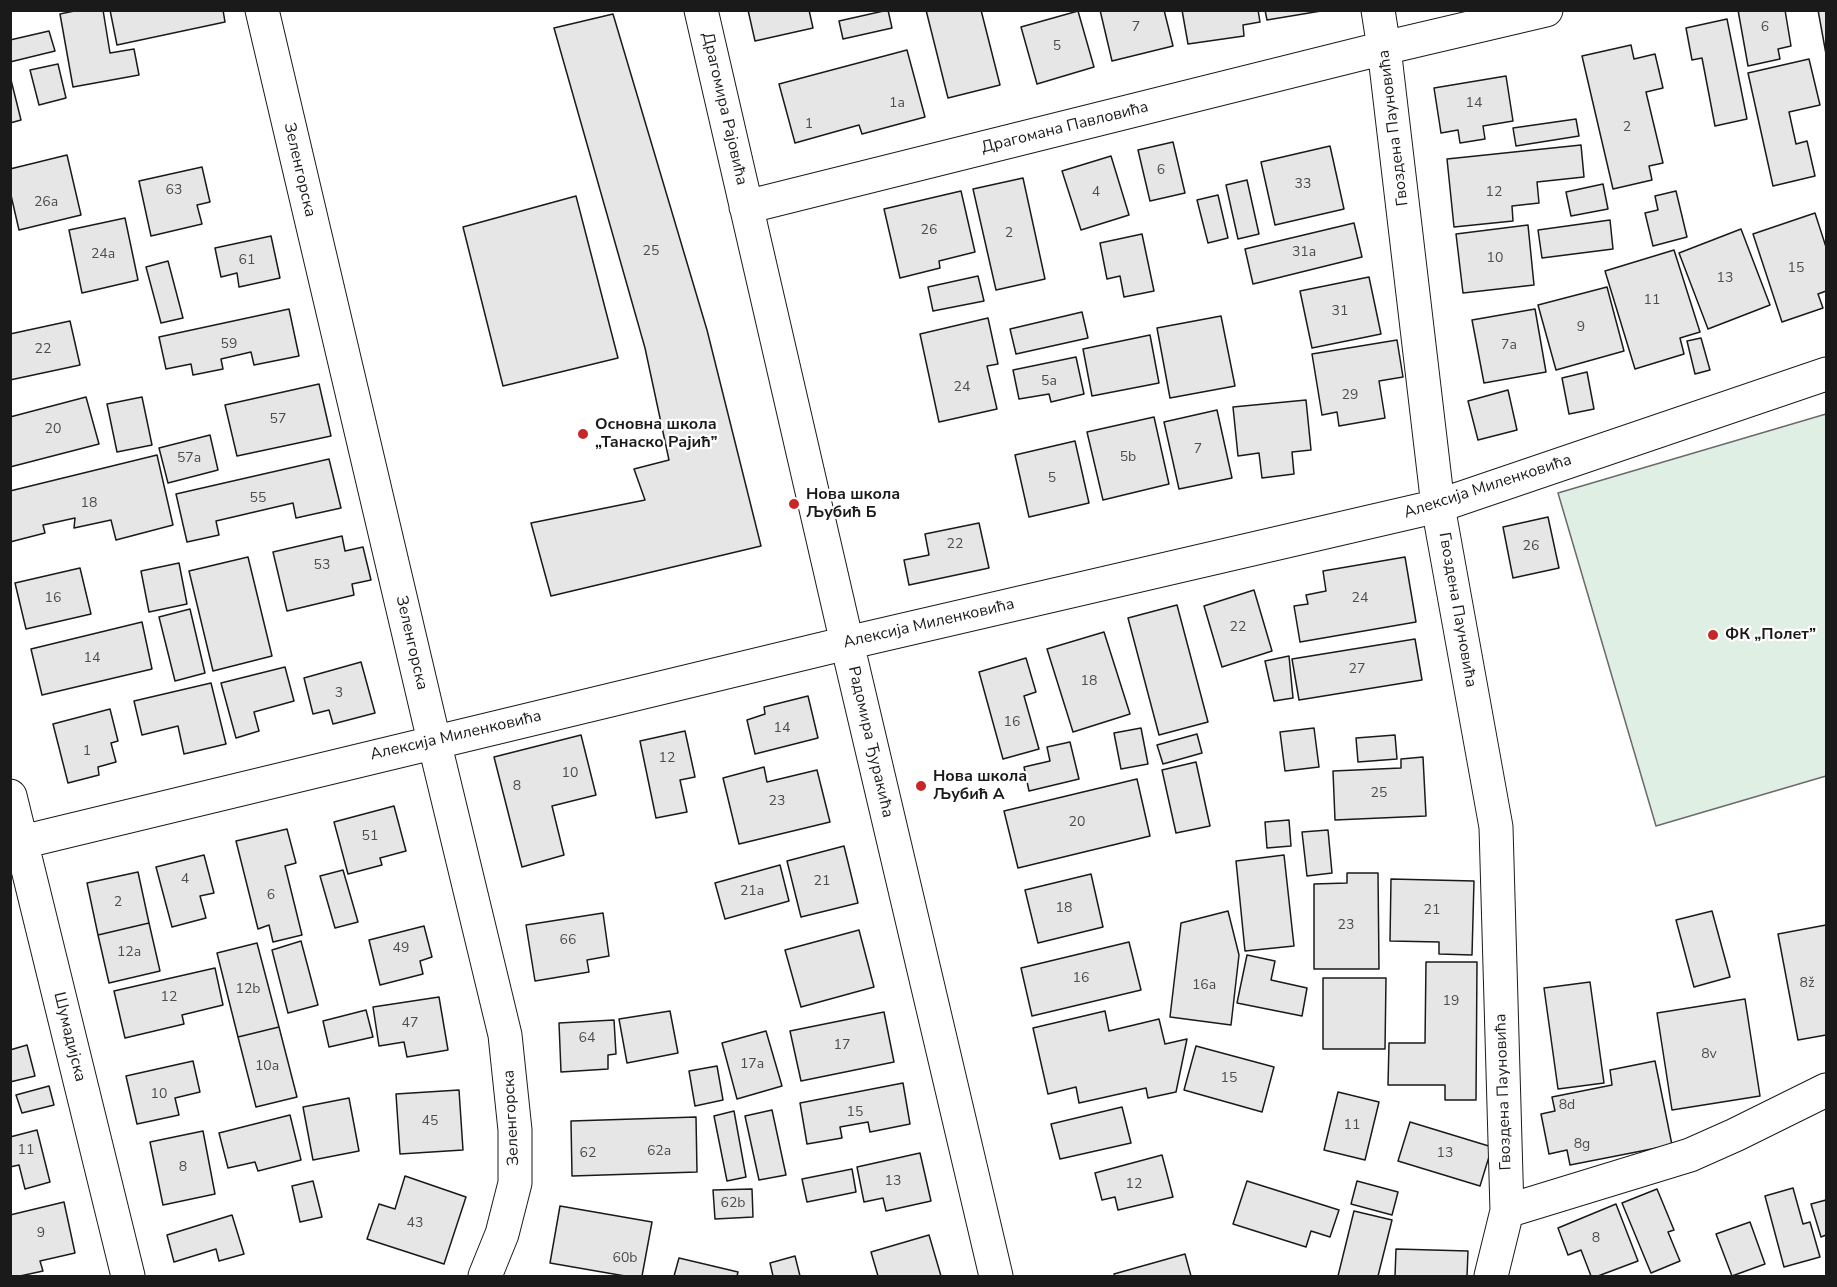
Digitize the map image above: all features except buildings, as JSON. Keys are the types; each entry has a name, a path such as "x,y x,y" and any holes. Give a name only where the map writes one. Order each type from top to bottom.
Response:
{"street":[{"name":"Зеленгорска","path":"262,10 505,1035 515,1130 515,1183 502,1234 485,1276"},
{"name":"Драгомира Рајовића","path":"701,10 746,207"},
{"name":"Гвоздена Пауновића","path":"1378,10 1438,506 1496,826 1507,1211 1491,1276"},
{"name":"Драгомана Павловића","path":"746,207 1384,48 1546,10"},
{"name":"Радомира Ђуракића","path":"746,207 846,643 996,1276"},
{"name":"Алексија Миленковића","path":"22,842 846,643 1438,506 1827,374"},
{"name":"Шумадијска","path":"10,796 128,1276"},
{"path":"1507,1211 1690,1155 1827,1090"}],"green space":[{"name":"ФК „Полет”","path":"1826,414 1826,776 1656,826 1558,493"}],"place":[{"name":"Основна школа „Танаско Рајић”","path":"583,434"},
{"name":"Нова школа Љубић Б","path":"794,504"},
{"name":"ФК „Полет”","path":"1713,635"},
{"name":"Нова школа Љубић А","path":"921,786"}]}
